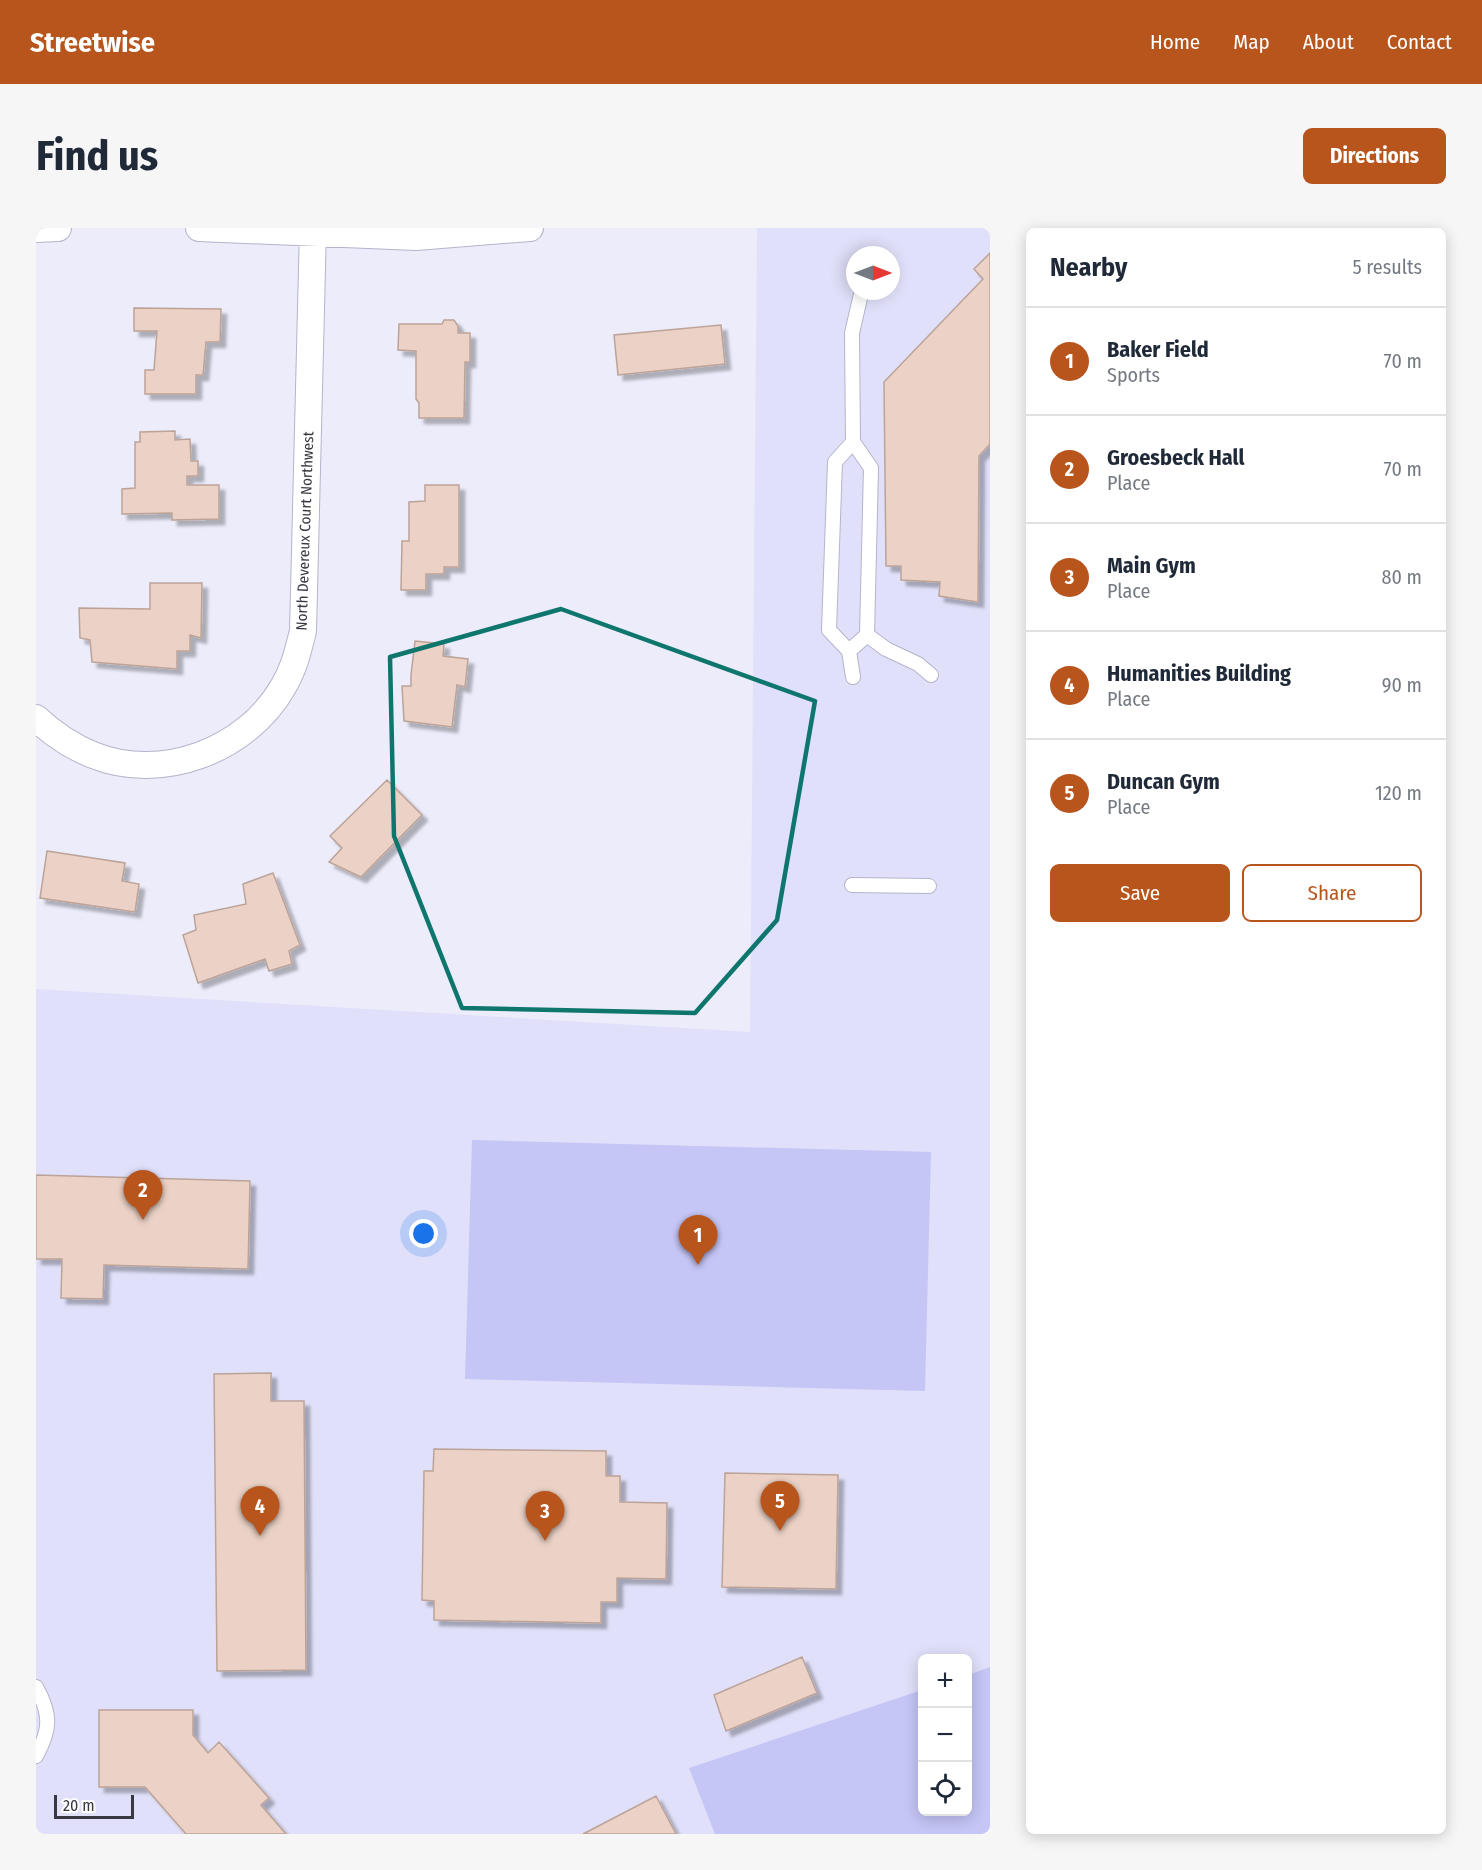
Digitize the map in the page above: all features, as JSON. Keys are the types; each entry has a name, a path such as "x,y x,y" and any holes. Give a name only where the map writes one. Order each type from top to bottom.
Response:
{"street":[{"path":"36,228 58,228"},
{"path":"199,228 313,231 530,228"},
{"name":"North Devereux Court Northwest","path":"36,718 50,731 93,755 137,764 174,763 200,756 232,740 267,710 283,687 295,663 303,631 313,231"}],"lane":[{"path":"849,651 867,635 871,468 853,442 852,333 860,300"},
{"path":"853,442 835,462 829,630 849,651 853,677"},
{"path":"867,635 886,649 918,664 931,675"},
{"path":"852,885 929,886"},
{"path":"36,1686 45,1702 48,1721 45,1740 36,1756"}],"highlighted area":[{"path":"561,609 815,701 777,920 695,1013 462,1008 394,836 390,657"}],"shaded area":[{"path":"757,228 990,228 990,1834 36,1834 36,989 750,1032"},
{"path":"472,1140 931,1152 925,1391 465,1379"},
{"path":"990,1667 990,1834 715,1834 689,1768 918,1691 918,1816 972,1816 972,1674"}],"building":[{"path":"990,253 990,444 979,456 978,602 939,596 940,582 901,580 901,566 886,566 884,382 983,279 974,269"},
{"path":"134,308 221,309 220,342 206,342 203,375 196,375 196,394 145,394 145,370 154,370 157,331 134,331"},
{"path":"444,320 454,320 458,326 458,333 470,333 470,362 465,362 464,418 419,418 419,403 416,399 416,351 398,350 399,324 442,324"},
{"path":"721,325 725,364 618,375 614,335"},
{"path":"175,431 175,440 190,439 191,461 198,461 198,476 187,476 187,485 219,485 219,519 172,520 172,513 122,514 122,489 135,488 135,442 140,442 140,432"},
{"path":"425,485 459,485 459,567 444,567 444,574 426,574 426,590 401,590 402,541 409,541 409,502 425,501"},
{"path":"150,583 202,583 201,638 190,635 190,651 177,651 177,669 92,662 90,640 80,638 79,608 150,609"},
{"path":"415,641 444,644 443,656 468,659 465,687 457,685 452,727 404,721 402,686 411,686"},
{"path":"387,780 422,815 361,877 329,862 342,848 330,836"},
{"path":"47,851 125,863 122,881 139,884 135,912 40,898"},
{"path":"273,873 300,945 289,951 292,964 269,971 265,959 198,983 183,935 196,930 194,915 246,904 243,884"},
{"path":"36,1175 250,1181 248,1269 104,1265 103,1299 61,1298 62,1259 36,1259"},
{"path":"271,1373 271,1401 304,1401 306,1670 217,1671 214,1374"},
{"path":"434,1449 606,1451 606,1476 620,1476 620,1502 667,1503 666,1579 617,1578 617,1602 601,1602 601,1623 434,1620 434,1601 422,1600 424,1471 433,1471"},
{"path":"725,1473 838,1475 836,1589 722,1587"},
{"path":"802,1657 817,1693 726,1731 714,1695"},
{"path":"99,1710 193,1710 193,1735 208,1753 219,1742 269,1798 261,1805 286,1834 186,1834 145,1787 99,1787"},
{"path":"656,1796 676,1834 583,1834"}],"place":[{"name":"Groesbeck Hall","path":"143,1220"},
{"name":"Baker Field","path":"698,1265"},
{"name":"Duncan Gym","path":"780,1531"},
{"name":"Humanities Building","path":"260,1536"},
{"name":"Main Gym","path":"545,1541"}]}
